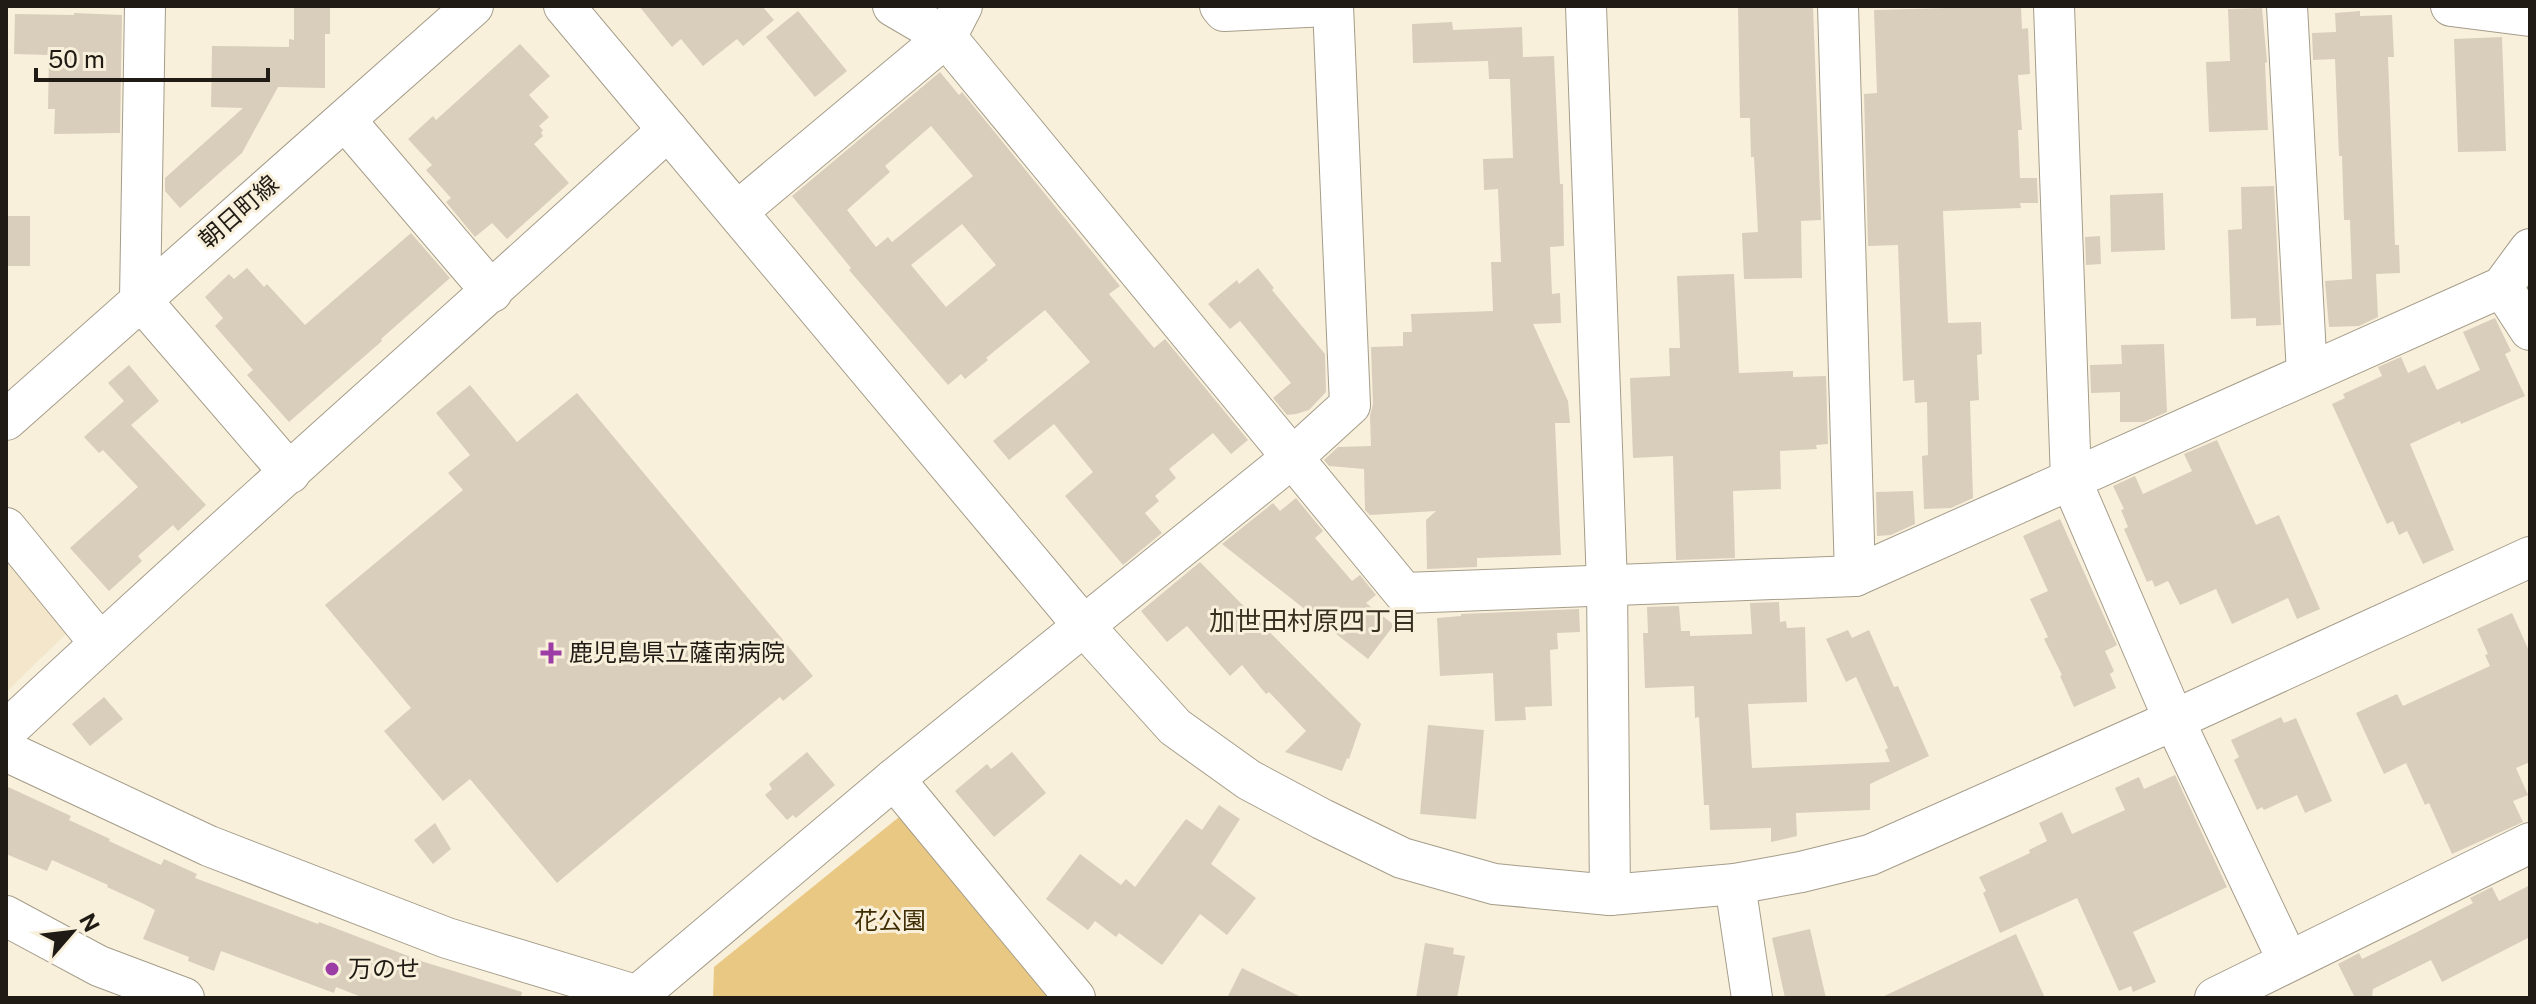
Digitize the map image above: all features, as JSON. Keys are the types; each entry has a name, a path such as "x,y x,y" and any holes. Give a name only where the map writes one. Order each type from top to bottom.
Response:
{"street":[{"path":"145,6 140,299 290,473"},
{"name":"朝日町線","path":"6,420 473,6"},
{"path":"564,6 1083,625 1175,727 1249,780 1322,819 1402,858 1494,884 1610,895 1735,884 1870,855 2530,557"},
{"path":"893,6 954,21 1293,457 1404,593 1855,576 2502,287 2530,249"},
{"path":"6,751 209,846 447,938 640,997 894,779 1293,457 1350,405 1331,6 1224,11 1220,6"},
{"path":"1586,6 1607,585 1610,895"},
{"path":"1838,6 1855,576"},
{"path":"2054,6 2071,480 2174,720 2288,961"},
{"path":"2287,6 2307,374"},
{"path":"2451,6 2530,16"},
{"path":"738,211 954,21"},
{"path":"345,120 492,292"},
{"path":"6,731 668,130"},
{"path":"2502,287 2530,330"},
{"path":"6,528 100,643"},
{"path":"894,779 1075,998"},
{"path":"2215,998 2530,843"},
{"path":"1735,884 1752,998"},
{"path":"6,916 99,966 184,998"}],"shaded area":[{"path":"6,544 71,629 6,692"}],"green space":[{"name":"花公園","path":"904,813 1056,998 713,998 714,967"}],"building":[{"path":"294,6 330,6 330,34 325,34 325,88 278,87 242,153 180,208 165,191 165,178 243,108 211,107 212,46 289,47 289,39 294,40"},
{"path":"639,6 762,6 774,20 743,46 737,39 703,66 681,39 672,47"},
{"path":"1738,6 1813,6 1821,220 1801,221 1802,278 1744,279 1742,233 1758,232 1750,118 1740,118"},
{"path":"2021,6 2022,29 2028,28 2030,74 2018,75 2022,130 2018,130 2020,178 2037,178 2038,203 2020,203 2021,208 1943,211 1948,323 1981,322 1982,354 1977,355 1979,400 1970,401 1973,498 1951,508 1924,509 1922,456 1928,455 1927,402 1915,403 1914,380 1903,381 1898,245 1868,246 1864,94 1877,93 1874,10"},
{"path":"2262,8 2268,130 2209,132 2206,62 2230,61 2228,9"},
{"path":"798,11 847,71 815,97 766,37"},
{"path":"2360,11 2360,16 2392,15 2394,57 2388,57 2395,245 2399,245 2400,273 2376,274 2378,317 2359,326 2329,327 2325,281 2352,279 2350,220 2344,220 2335,59 2313,60 2312,33 2336,32 2335,13"},
{"path":"15,14 122,15 120,133 54,134 55,109 48,109 49,55 14,54"},
{"path":"1452,22 1453,30 1522,27 1523,57 1554,56 1564,246 1550,247 1552,294 1560,293 1561,323 1533,324 1568,401 1570,423 1555,423 1561,555 1477,558 1477,567 1427,569 1426,520 1436,511 1370,515 1365,510 1364,469 1329,466 1324,460 1338,447 1371,446 1371,347 1403,346 1403,332 1412,332 1411,314 1493,311 1491,262 1501,262 1498,189 1484,190 1483,159 1513,158 1510,79 1489,79 1488,61 1413,63 1412,24"},
{"path":"2502,37 2506,151 2458,152 2454,39"},
{"path":"520,44 550,76 529,95 549,117 539,126 543,136 534,144 569,183 507,239 492,223 475,237 446,202 451,198 426,170 432,165 408,139 433,116 436,120"},
{"path":"940,72 959,95 962,92 1120,286 1109,294 1154,348 1165,339 1248,440 1231,454 1213,433 1169,469 1176,478 1155,496 1159,501 1145,513 1162,533 1123,565 1065,496 1093,472 1054,424 1009,460 993,441 1090,362 1045,310 965,379 961,374 948,385 849,270 851,268 792,196","holes":["931,126 973,176 892,242 888,237 876,247 847,210 890,172 885,166","962,224 996,265 946,307 911,265"]},
{"path":"2274,186 2281,325 2256,326 2256,318 2231,319 2228,230 2242,229 2241,187"},
{"path":"2163,193 2165,250 2111,252 2110,195"},
{"path":"6,216 30,216 30,266 6,266"},
{"path":"411,233 450,278 289,422 247,375 253,370 215,326 223,318 205,297 229,274 234,279 247,268 264,287 267,284 305,325"},
{"path":"2100,236 2101,264 2086,265 2085,237"},
{"path":"1258,268 1274,288 1272,290 1325,354 1326,392 1309,410 1287,415 1273,398 1291,383 1240,321 1230,329 1208,304 1237,280 1239,284"},
{"path":"1734,274 1739,373 1793,371 1793,377 1826,376 1828,444 1816,445 1817,449 1780,451 1781,489 1733,491 1735,558 1676,560 1673,456 1633,458 1630,378 1670,376 1669,348 1680,348 1677,276"},
{"path":"2495,318 2511,351 2505,354 2525,396 2410,444 2454,550 2423,564 2407,531 2399,535 2393,521 2387,524 2332,404 2345,398 2343,394 2382,376 2378,367 2401,357 2408,373 2425,365 2437,390 2480,370 2463,332"},
{"path":"2164,344 2167,412 2144,422 2120,422 2120,392 2091,393 2090,365 2122,364 2121,345"},
{"path":"129,365 159,401 131,425 206,505 178,531 173,525 138,556 142,561 109,591 70,548 138,487 103,450 99,453 84,437 124,401 108,383"},
{"name":"鹿児島県立薩南病院","path":"470,385 517,442 577,393 813,676 783,701 780,697 557,883 470,779 443,801 384,731 411,708 325,605 463,490 448,473 470,455 436,413"},
{"path":"2217,440 2256,525 2279,515 2320,609 2297,619 2288,598 2232,624 2216,589 2180,605 2168,581 2155,587 2152,580 2147,582 2124,529 2128,527 2121,510 2124,509 2113,486 2135,476 2143,494 2192,471 2184,454"},
{"path":"1913,491 1915,524 1891,535 1877,536 1876,492"},
{"path":"1296,498 1323,531 1315,538 1352,581 1360,575 1376,595 1366,603 1394,625 1368,659 1222,544 1273,503 1280,511"},
{"path":"2060,519 2117,645 2105,651 2114,671 2110,674 2116,688 2074,707 2030,599 2048,591 2023,536"},
{"path":"1200,562 1361,724 1342,771 1285,752 1306,731 1269,692 1266,694 1242,665 1230,676 1187,626 1167,642 1141,611"},
{"path":"1779,602 1780,622 1786,621 1787,628 1805,627 1807,702 1748,704 1752,768 1890,762 1885,750 1888,748 1856,677 1846,682 1826,639 1848,630 1852,638 1869,630 1929,756 1870,784 1870,810 1796,813 1797,836 1771,842 1771,828 1710,830 1709,805 1704,805 1694,686 1645,688 1643,633 1648,633 1647,607 1679,606 1681,631 1690,631 1690,636 1752,634 1750,603"},
{"path":"1579,609 1580,632 1557,633 1558,649 1550,650 1552,706 1525,707 1526,720 1495,721 1493,673 1440,676 1437,618 1461,614"},
{"path":"2512,613 2530,653 2530,762 2516,768 2528,795 2513,801 2523,822 2452,854 2429,803 2425,805 2406,763 2384,774 2356,713 2397,694 2403,706 2490,666 2477,629"},
{"path":"104,697 123,719 90,746 72,724"},
{"path":"2281,717 2284,723 2296,718 2332,801 2305,813 2297,795 2264,810 2262,807 2257,810 2234,760 2239,757 2231,740"},
{"path":"1428,725 1484,730 1476,819 1420,814"},
{"path":"807,752 835,785 796,818 793,815 787,820 765,795 772,789 769,784"},
{"path":"1012,752 1046,793 994,837 955,791 987,764 991,769"},
{"path":"2175,775 2227,887 2133,932 2156,982 2133,992 2131,986 2119,991 2077,898 2000,933 1979,877 2030,853 2029,850 2047,841 2039,823 2062,812 2072,834 2125,810 2115,788 2139,777 2144,789"},
{"path":"6,786 71,816 69,820 161,865 164,859 197,874 195,878 424,962 522,992 521,998 364,998 336,987 334,993 221,951 214,971 188,961 189,957 143,939 155,910 52,860 47,871 6,854"},
{"path":"1219,805 1240,819 1211,864 1256,898 1227,935 1200,914 1162,965 1119,933 1116,937 1095,921 1088,930 1046,899 1080,854 1121,885 1126,879 1135,887 1186,819 1202,830"},
{"path":"435,823 451,849 433,864 414,840"},
{"path":"2530,885 2530,937 2442,982 2431,960 2373,989 2372,998 2355,998 2338,964 2359,953 2362,959 2417,932 2473,903 2470,898 2492,887 2499,901"},
{"path":"1810,929 1826,998 1785,998 1772,938"},
{"path":"2016,934 2045,998 1880,998"},
{"path":"1425,943 1454,948 1453,954 1465,956 1457,998 1416,998"},
{"path":"1242,968 1303,998 1227,998"}],"place":[{"name":"鹿児島県立薩南病院","path":"551,653"},
{"name":"万のせ","path":"332,969"}],"district":[{"name":"加世田村原四丁目","path":"1313,621"}]}
